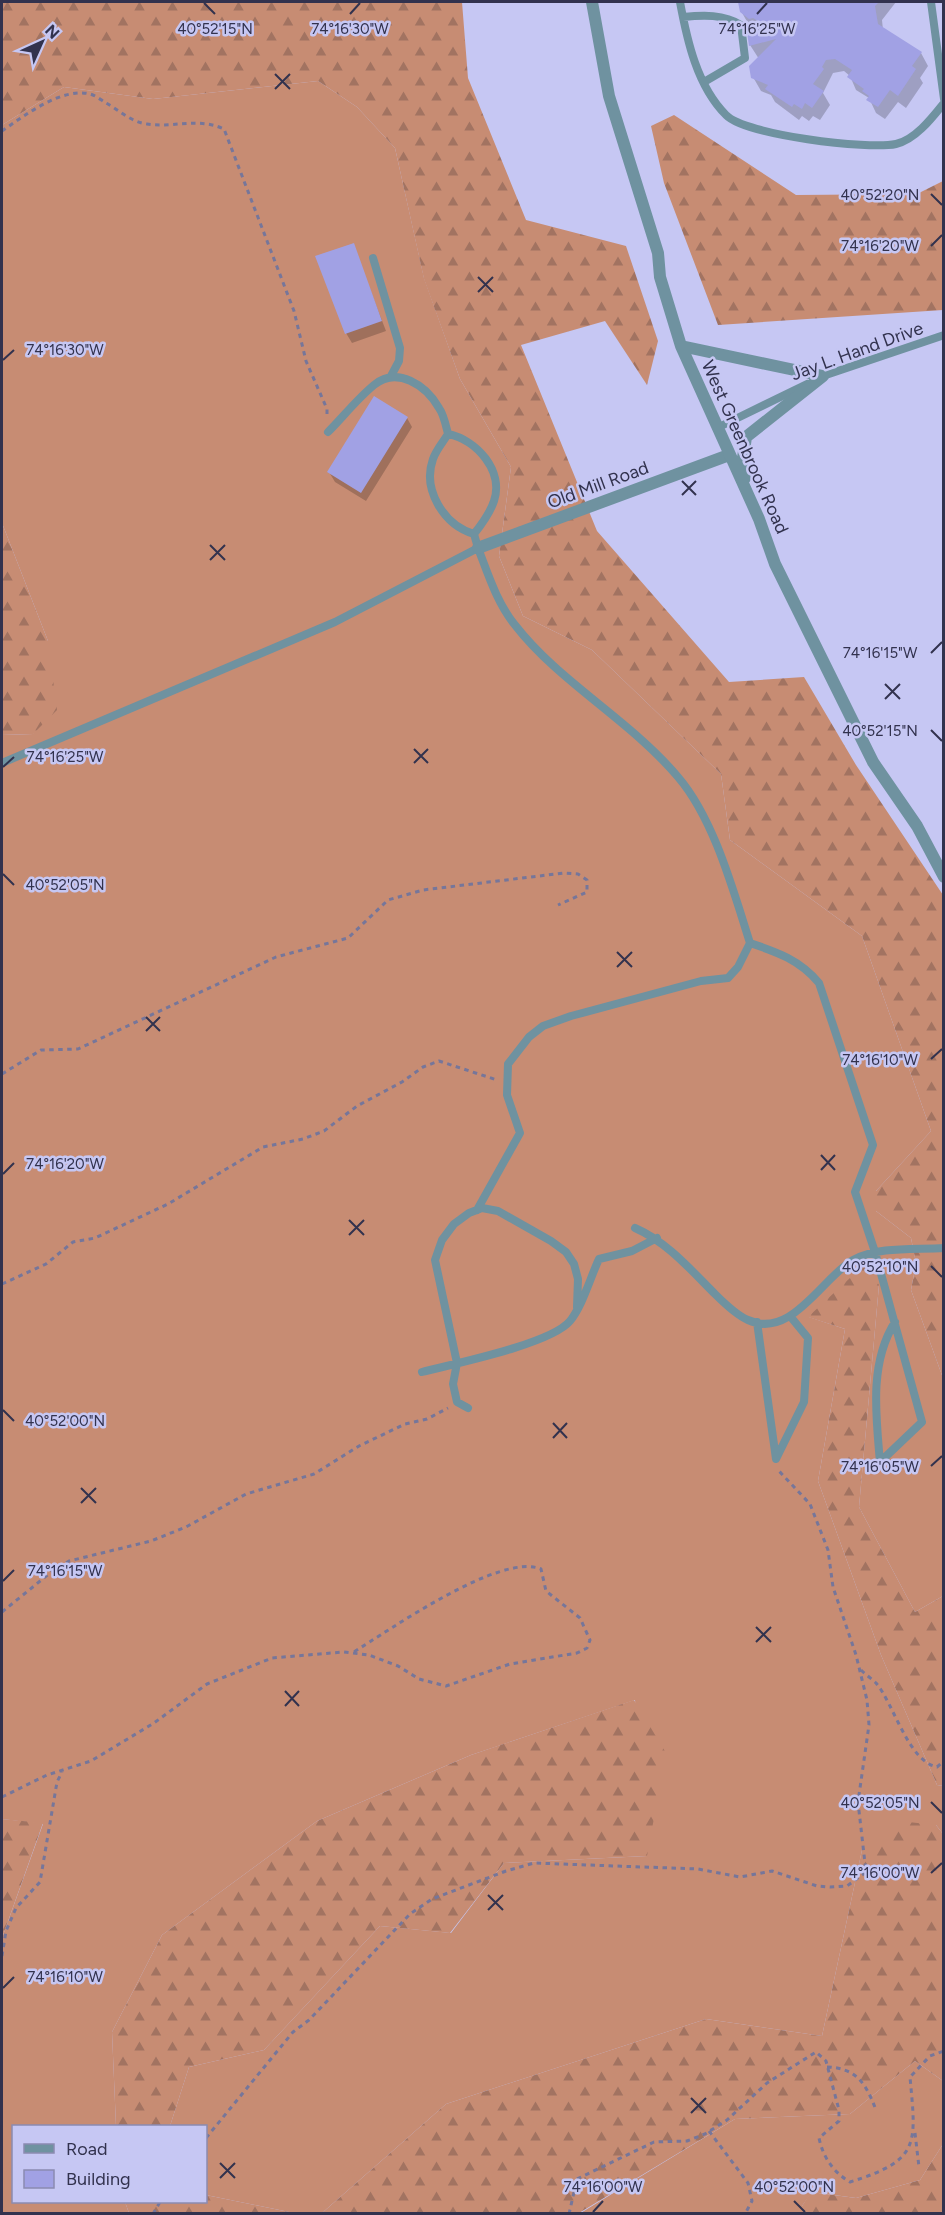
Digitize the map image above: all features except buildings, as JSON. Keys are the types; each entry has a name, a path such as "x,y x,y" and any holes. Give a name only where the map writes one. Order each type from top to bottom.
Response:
{"street":[{"name":"West Greenbrook Road","path":"592,2 609,96 658,253 660,277 681,346 759,519 776,564 854,727 873,762 917,826 944,877"},
{"path":"681,346 823,376"},
{"path":"759,519 742,465 746,437 823,376"},
{"name":"Old Mill Road","path":"478,548 729,455"}],"lane":[{"path":"680,2 686,34 704,82 727,117 766,133 829,142 897,144 927,125 944,101 931,2"},
{"path":"683,17 706,15 734,20 741,25 745,58 704,82"},
{"path":"372,258 400,348 399,361 392,376"},
{"name":"Jay L. Hand Drive","path":"717,428 823,376 944,336"},
{"path":"328,432 375,384 392,376 409,379 427,392 440,409 448,434 433,458 429,479 435,502 462,530 474,534"},
{"path":"448,434 461,437 476,448 495,477 494,500 474,534 497,596 514,625 541,653 641,738 679,778 710,831 750,943 738,967 728,978 701,981 662,991 543,1026 529,1037 508,1064 507,1095 520,1133 477,1210 454,1224 442,1240 435,1260 457,1363 453,1384 457,1402 468,1408"},
{"path":"2,763 335,622 386,593 478,548"},
{"path":"750,943 785,955 808,970 819,983 873,1145 855,1192 875,1252 895,1322 922,1422 880,1462 874,1401 883,1340 895,1322"},
{"path":"477,1210 498,1211 566,1252 574,1264 578,1279 577,1307"},
{"path":"635,1228 657,1238 724,1302 748,1320 768,1324 790,1316 853,1261 875,1252 944,1248"},
{"path":"422,1372 540,1339 570,1321 598,1258 632,1251 657,1238"},
{"path":"757,1322 777,1458 804,1402 808,1338 790,1316"}],"path":[{"path":"2,131 56,99 81,93 91,94 129,118 146,124 194,122 213,124 224,129 294,310 306,361 327,409 328,432"},
{"path":"2,1074 40,1050 78,1049 276,957 348,938 388,900 423,890 564,873 578,874 587,880 587,892 558,905"},
{"path":"2,1284 46,1264 73,1242 95,1238 168,1204 263,1147 303,1139 324,1131 357,1106 402,1082 423,1067 439,1061 507,1084"},
{"path":"2,1612 50,1573 69,1561 151,1541 186,1527 246,1494 314,1474 359,1446 405,1424 428,1419 457,1402"},
{"path":"207,2137 293,2032 309,2020 410,1914 432,1899 534,1863 698,1869 740,1877 772,1870 830,1887 846,1886 860,1879 866,1872 858,1802 869,1725 860,1669 833,1587 828,1550 810,1504 776,1468"},
{"path":"2,1797 47,1775 91,1761 154,1723 191,1694 230,1673 272,1658 352,1653 369,1655 398,1666 419,1679 446,1686 510,1664 578,1653 586,1648 590,1640 580,1618 546,1591 541,1569 523,1565 474,1581 352,1653"},
{"path":"860,1669 877,1684 903,1733 929,1766 937,1767 944,1761"},
{"path":"2,1956 6,1930 16,1908 40,1882 57,1782 62,1771"},
{"path":"919,2167 910,2077 930,2056 944,2051"},
{"path":"569,2214 577,2179 654,2142 687,2141 709,2131 727,2120 767,2083 816,2052 826,2061 840,2110 839,2121 819,2138 822,2152 838,2175 850,2182 874,2175 896,2163 908,2151 915,2131"},
{"path":"826,2067 843,2067 866,2085 876,2109"},
{"path":"709,2131 747,2183 752,2200 745,2214"}],"green space":[{"path":"2,2 462,2 468,78 526,220 626,246 658,341 647,385 605,321 521,345 597,531 729,682 804,677 856,765 943,895 943,1378 911,1290 916,1263 911,1238 876,1211 876,1191 931,1131 862,936 730,840 721,774 592,650 523,616 499,556 511,467 460,379 424,279 395,148 357,107 318,81 153,99 64,87 2,125"},
{"path":"318,81 357,107 395,148 424,278 460,379 511,467 499,556 523,616 592,650 721,774 730,840 862,936 931,1131 876,1191 876,1211 911,1238 916,1263 911,1290 943,1378 943,1596 915,1612 859,1507 879,1285 809,1317 845,1329 818,1481 881,1655 937,1785 943,1786 943,1834 936,1825 862,1850 822,2036 706,2019 446,2104 322,2213 294,2213 207,2195 207,2125 170,2125 189,2067 264,2050 380,1926 451,1933 504,1863 647,1856 635,1700 471,1755 317,1821 162,1935 112,2032 116,2125 12,2125 12,2203 125,2203 129,2213 2,2213 2,1938 43,1824 2,1819 2,735 33,734 48,641 2,523 2,125 64,87 153,99"},
{"path":"674,115 796,195 917,194 943,181 943,310 718,325 664,183 651,126"},
{"path":"2,523 48,641 57,710 33,734 2,735"},
{"path":"864,1265 879,1285 859,1507 915,1612 943,1596 943,1786 937,1785 881,1655 818,1481 845,1329 808,1317"},
{"path":"634,1700 666,1753 647,1856 504,1863 450,1933 380,1926 264,2050 189,2067 170,2125 116,2125 112,2032 162,1935 317,1821 471,1755"},
{"path":"2,1819 43,1823 2,1938"},
{"path":"899,1821 936,1825 943,1834 943,2081 915,2061 850,2114 735,2119 579,2213 322,2213 446,2104 706,2019 822,2036 862,1850"},
{"path":"915,2061 943,2081 943,2144 920,2180 856,2198 812,2192 802,2206 802,2213 579,2214 735,2119 850,2114"},
{"path":"943,2144 943,2213 802,2213 802,2206 811,2192 856,2198 920,2180"},
{"path":"207,2195 294,2213 129,2213 125,2203 207,2203"}]}
